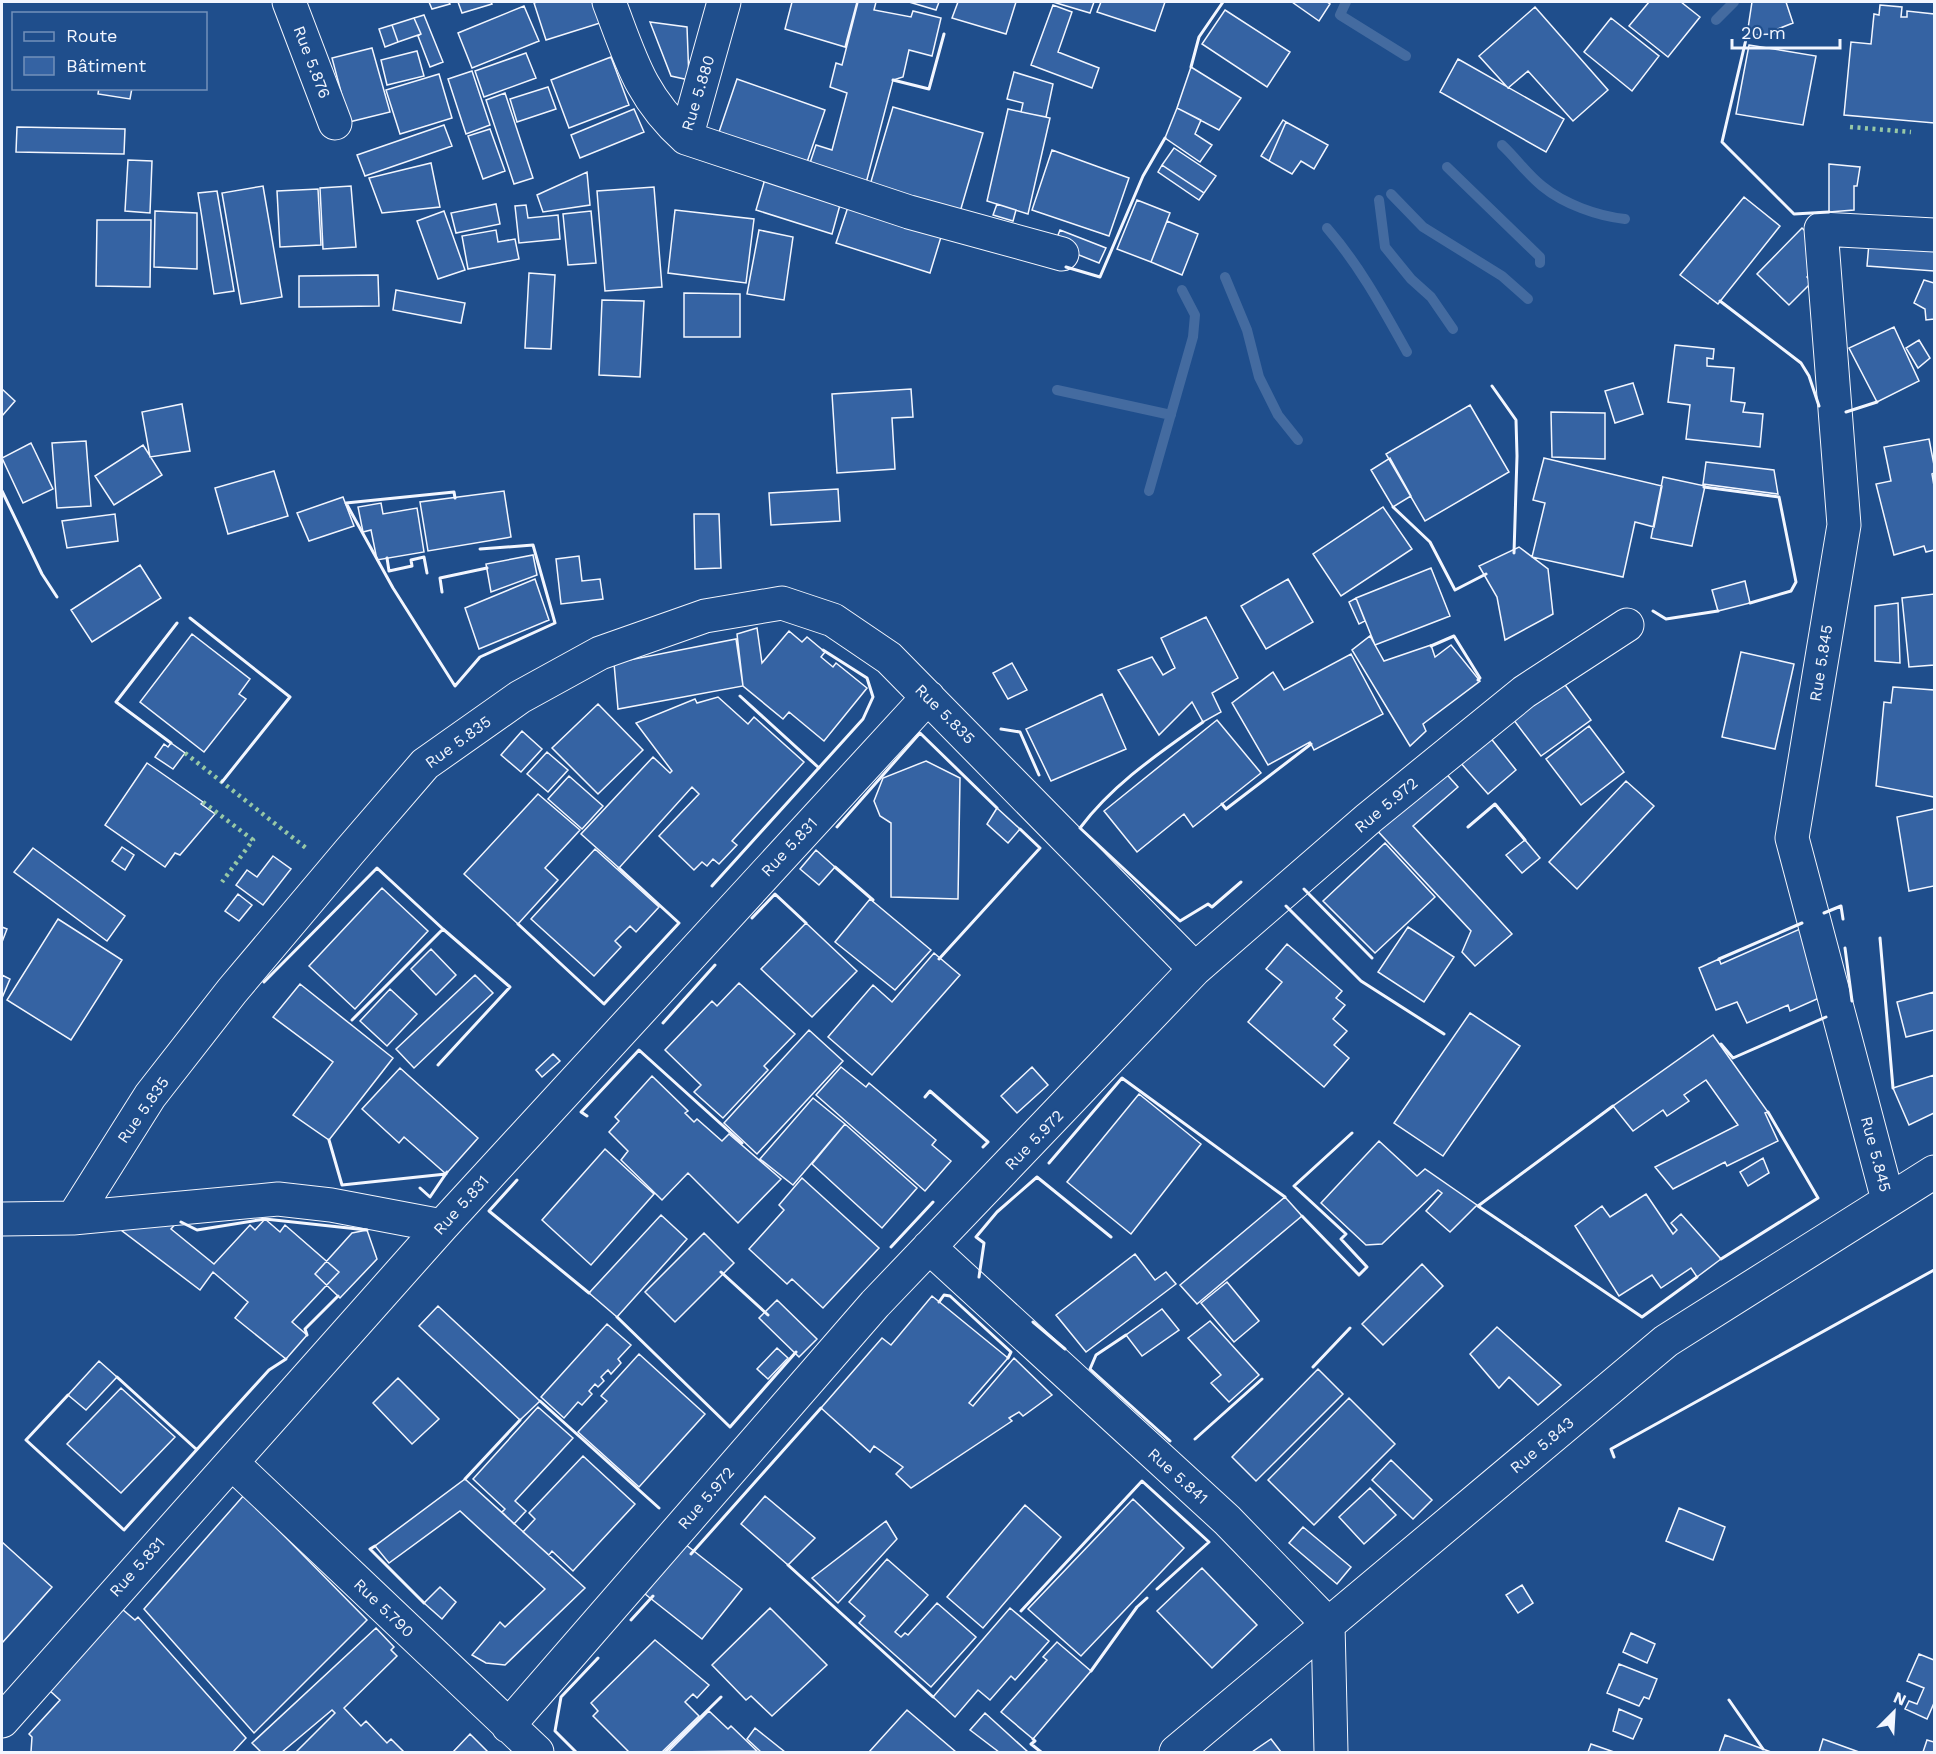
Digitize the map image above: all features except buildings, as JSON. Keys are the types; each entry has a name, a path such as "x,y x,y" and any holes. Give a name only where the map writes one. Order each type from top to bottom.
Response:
{"street":[{"name":"Rue 5.876","path":"289,2 335,123"},
{"name":"Rue 5.880","path":"609,2 648,97 665,120 686,138 724,2"},
{"path":"686,138 909,212 1062,254"},
{"name":"Rue 5.845","path":"1888,1200 1792,838 1844,525 1821,229 1935,235"},
{"name":"Rue 5.835","path":"73,1218 150,1096 232,991 426,764 520,697 611,649 705,616 782,603 833,620 890,658 1195,969"},
{"name":"Rue 5.972","path":"508,1726 875,1304 1195,969 1370,818 1524,692 1627,625"},
{"name":"Rue 5.831","path":"2,1721 442,1226 928,697"},
{"name":"Rue 5.843","path":"1176,1752 1666,1341 1935,1172"},
{"path":"2,1219 73,1218 279,1199 331,1205 442,1226"},
{"name":"Rue 5.841","path":"929,1247 1227,1520 1328,1624"},
{"name":"Rue 5.790","path":"232,1463 537,1752"},
{"path":"1328,1624 1331,1752"}],"waterway":[{"path":"1346,2 1340,15 1406,56"},
{"path":"1716,20 1734,2"},
{"path":"1502,145 1537,181 1560,198 1592,212 1625,219"},
{"path":"1447,167 1540,257 1540,263"},
{"path":"1391,194 1423,227 1502,276 1528,299"},
{"path":"1379,200 1385,247 1411,279 1431,297 1453,329"},
{"path":"1327,228 1360,273 1407,352"},
{"path":"1225,277 1247,330 1259,377 1278,415 1298,440"},
{"path":"1149,491 1193,337 1195,315 1182,290"},
{"path":"1057,390 1171,415"}],"hedge":[{"path":"1850,127 1911,132"},
{"path":"185,753 306,848"},
{"path":"203,802 253,840 222,882"}],"wall":[{"path":"1191,67 1199,37 1223,2"},
{"path":"893,80 929,89 944,34"},
{"path":"1747,35 1722,142 1794,214 1829,212"},
{"path":"1066,267 1100,277 1143,176 1165,138"},
{"path":"1720,301 1801,363 1809,376 1819,406"},
{"path":"1492,386 1516,420 1514,553"},
{"path":"1846,412 1877,402"},
{"path":"1704,487 1779,497 1796,582 1791,591 1750,603"},
{"path":"2,491 42,574 57,597"},
{"path":"455,498 454,492 346,503 393,588 455,686 480,657 555,623 533,545 480,549"},
{"path":"1393,507 1430,542 1455,590 1486,574"},
{"path":"387,558 389,571 412,566 411,560 424,557 427,573"},
{"path":"442,592 440,578 487,568"},
{"path":"1653,611 1666,619 1718,611"},
{"path":"190,618 290,697 222,782"},
{"path":"171,743 116,702 177,623"},
{"path":"1431,646 1454,636 1480,678 1478,680"},
{"path":"712,886 863,719 873,697 867,678 823,650"},
{"path":"740,696 819,768"},
{"path":"1203,722 1153,758 1122,784 1107,797 1080,828 1180,921 1208,904 1212,907 1241,882"},
{"path":"1001,729 1020,732 1039,775"},
{"path":"837,827 920,733 997,808"},
{"path":"1222,804 1226,809 1311,744"},
{"path":"1468,827 1495,804 1525,840"},
{"path":"939,959 1040,848 1020,829"},
{"path":"835,867 873,900"},
{"path":"264,982 377,868 443,929 352,1020"},
{"path":"518,924 604,1004 679,923 619,868"},
{"path":"1304,889 1372,958"},
{"path":"752,918 775,894 806,923"},
{"path":"1286,906 1361,981 1444,1034"},
{"path":"1824,913 1841,906 1843,919"},
{"path":"1719,959 1802,923"},
{"path":"438,1065 510,987 443,929"},
{"path":"1880,938 1893,1088"},
{"path":"1845,948 1852,1001"},
{"path":"663,1023 715,965"},
{"path":"1721,1044 1733,1058 1826,1017"},
{"path":"587,1116 581,1112 639,1050 742,1143"},
{"path":"1049,1163 1122,1078 1285,1197"},
{"path":"925,1097 930,1091 988,1142 983,1147"},
{"path":"1613,1106 1478,1206 1642,1317 1697,1277"},
{"path":"1721,1259 1818,1198 1768,1112"},
{"path":"1302,1216 1359,1275 1367,1267 1341,1239 1346,1234 1294,1186 1352,1133"},
{"path":"329,1140 342,1185 446,1174"},
{"path":"420,1188 430,1197 447,1172"},
{"path":"979,1277 984,1243 976,1237 997,1212 1037,1177 1111,1237"},
{"path":"517,1180 489,1211 589,1293"},
{"path":"891,1247 933,1202"},
{"path":"181,1222 197,1230 265,1219 367,1230"},
{"path":"1614,1457 1611,1449 1934,1270"},
{"path":"721,1272 768,1315"},
{"path":"939,1302 944,1295 950,1296 1011,1352 1008,1358"},
{"path":"307,1335 305,1329 338,1296"},
{"path":"617,1317 730,1427 796,1352"},
{"path":"1033,1322 1065,1349"},
{"path":"1313,1367 1350,1328"},
{"path":"1126,1335 1096,1355 1090,1369 1170,1441"},
{"path":"68,1395 26,1440 124,1530 269,1370 286,1359"},
{"path":"117,1377 196,1449"},
{"path":"1195,1439 1262,1379"},
{"path":"540,1401 659,1508"},
{"path":"691,1554 821,1408"},
{"path":"465,1479 520,1420"},
{"path":"1021,1611 1142,1481 1209,1542 1157,1589"},
{"path":"375,1546 370,1549 424,1603"},
{"path":"788,1565 933,1697"},
{"path":"631,1620 653,1596"},
{"path":"1091,1671 1137,1607 1147,1598"},
{"path":"576,1752 555,1731 561,1697 598,1658"},
{"path":"665,1752 721,1697"},
{"path":"1729,1700 1763,1749"},
{"path":"1033,1739 1035,1741 1031,1744 1041,1752"}]}
